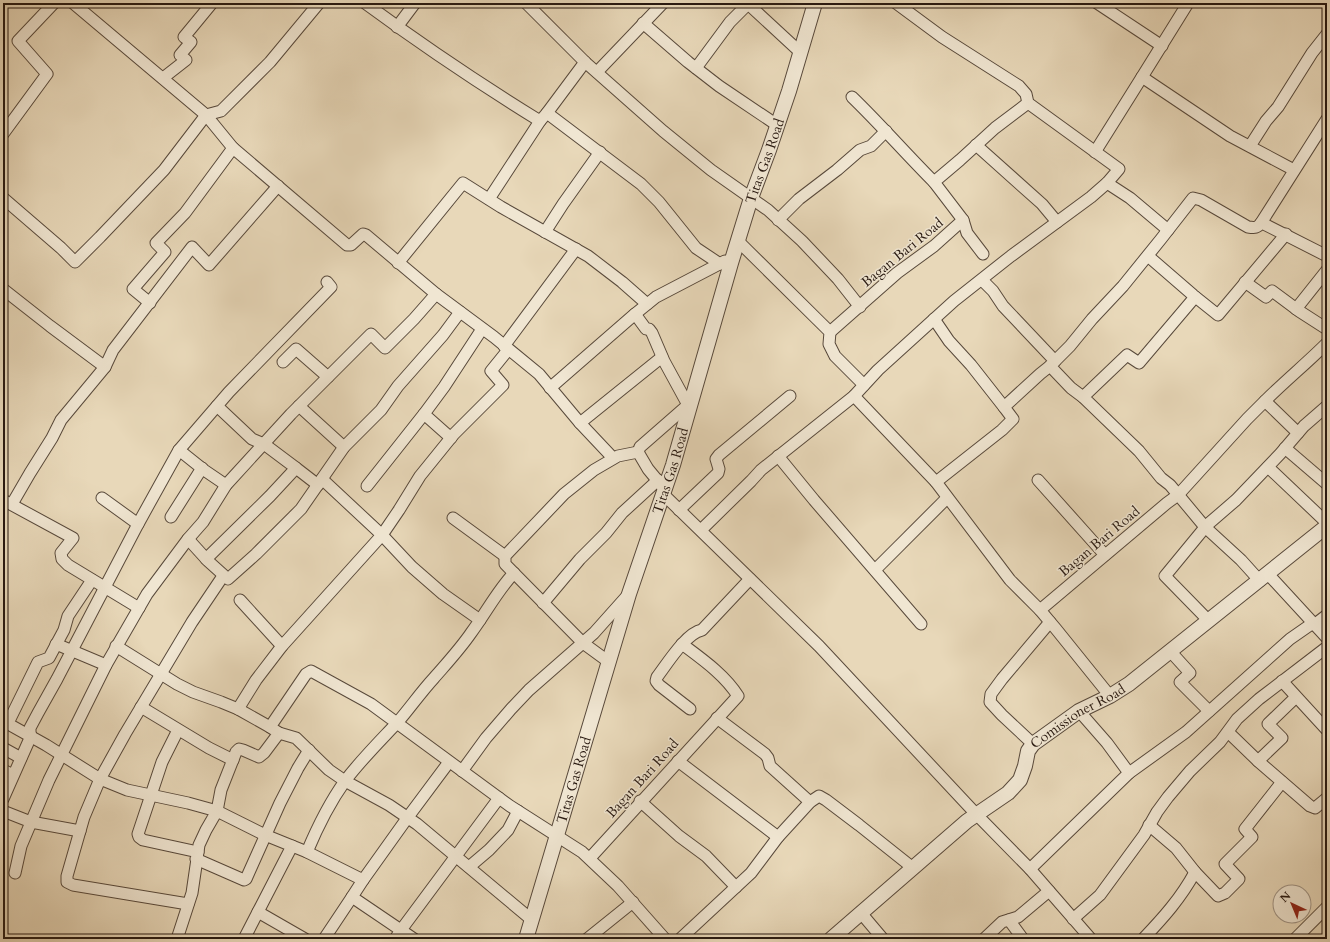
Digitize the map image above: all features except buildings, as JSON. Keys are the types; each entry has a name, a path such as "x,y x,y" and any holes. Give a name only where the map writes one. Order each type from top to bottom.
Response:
{"street":[{"path":"3,134 47,74 18,41 54,3"},
{"path":"73,3 206,115 233,148 347,245 351,245 363,234 436,294 539,374 580,423 613,458"},
{"path":"163,78 186,60 180,55 191,42 184,37 212,3"},
{"path":"3,198 75,262 164,170 206,115 220,111 270,62 319,3"},
{"path":"365,3 462,72 544,117 600,152 641,184 659,202 696,248 720,264"},
{"path":"397,27 415,3"},
{"path":"696,68 730,22 748,3 800,52"},
{"name":"Titas Gas Road","path":"526,939 629,594 690,402 751,198 769,150 815,3"},
{"path":"701,530 761,470 854,396 878,370 954,301 1091,197 1107,183 1119,169 1028,103 1026,94 1020,86 942,37 896,3"},
{"path":"1097,3 1162,46"},
{"path":"1095,152 1188,3"},
{"path":"533,5 585,62 711,170 768,210 802,241 824,263 860,307"},
{"path":"597,72 643,23 656,6"},
{"path":"643,23 719,86 777,125"},
{"path":"1250,146 1266,121 1278,107 1312,53 1327,34"},
{"path":"489,199 544,117 585,62"},
{"path":"1142,77 1230,136 1294,170"},
{"path":"852,97 934,182 963,220"},
{"path":"934,182 995,128 1028,103"},
{"path":"1004,407 1053,364 1070,346 1148,256 1193,198 1201,200 1248,227 1258,227 1294,170 1305,156 1327,119"},
{"path":"778,220 799,199 860,150 871,146 886,131"},
{"path":"976,145 1042,204 1057,222"},
{"path":"150,303 133,289 166,252 156,243 185,213 233,148"},
{"path":"545,232 600,152"},
{"path":"398,263 463,183 588,256 622,282 647,304"},
{"path":"1107,183 1130,198 1168,230"},
{"path":"139,608 68,565 62,559 61,553 73,538 8,502 30,473 52,438 61,420 105,367 112,350 192,247 209,265 278,186"},
{"name":"Bagan Bari Road","path":"830,332 897,273 934,246 963,220 967,233 983,254"},
{"path":"1261,223 1286,234 1327,256"},
{"path":"1148,256 1218,315 1286,234"},
{"path":"738,241 830,332 829,344 835,356 864,385"},
{"path":"238,709 256,680 282,646 382,535 420,476 451,438 503,385 491,371 576,249"},
{"path":"550,388 647,304 734,255"},
{"path":"1296,309 1327,270"},
{"path":"982,280 993,291 1003,306 1053,364 1071,388 1139,451 1205,527 1241,560 1264,577 1327,638"},
{"path":"3,799 31,736 30,728 179,450 217,406 331,287 327,282"},
{"path":"1245,282 1266,297 1272,291 1296,309 1326,327"},
{"path":"3,289 105,367"},
{"path":"15,873 21,846 61,754 116,646 147,594 188,539 203,522 226,485 299,406 371,334 386,348 436,294"},
{"path":"1082,397 1127,355 1139,364 1195,297"},
{"path":"188,539 223,576 228,579 256,554 301,509 344,447 381,410 398,386 443,335 460,312"},
{"path":"634,314 646,329 650,331 662,357 690,402 640,447 638,452"},
{"path":"934,319 949,341 971,365 1013,419 1002,430 936,482"},
{"path":"367,486 444,387 482,329"},
{"name":"Bagan Bari Road","path":"1040,610 1178,495 1247,419 1327,343"},
{"path":"283,362 296,349 328,377"},
{"path":"580,423 662,357"},
{"path":"679,510 718,473 719,469 716,459 719,455 790,396"},
{"path":"854,396 936,482 1010,580 1040,610 1110,696"},
{"path":"1265,401 1298,433"},
{"path":"217,406 252,439 264,444 296,468 320,482 382,535 412,567 443,594 480,620"},
{"path":"299,406 344,447"},
{"path":"1209,621 1164,576 1205,527 1236,500 1298,433 1327,406"},
{"path":"424,414 451,438"},
{"path":"1285,448 1327,484"},
{"path":"179,450 226,485"},
{"path":"504,556 564,494 594,470 613,458 638,452"},
{"path":"638,452 648,469 679,510 819,646 1030,870 1091,939"},
{"path":"778,456 921,624"},
{"path":"1268,467 1327,525"},
{"path":"171,517 202,468"},
{"path":"206,559 296,468"},
{"path":"1038,480 1105,555"},
{"path":"543,603 622,513 662,488"},
{"path":"102,498 138,524"},
{"path":"875,570 948,498"},
{"path":"453,518 504,556 505,564 543,603 583,643 609,662"},
{"name":"Comissioner Road","path":"832,939 967,821 1008,792 1020,780 1028,751 1033,744 1078,711 1110,696 1129,684 1327,525"},
{"path":"306,852 345,781 397,723 456,653 504,583 514,573"},
{"path":"188,904 73,885 67,882 67,876 84,817 100,778 140,707 192,622 223,576"},
{"path":"690,709 659,685 656,681 657,677 682,644 696,631 702,630 750,579"},
{"path":"92,580 68,616 64,630 49,658 38,662 6,722 100,778 127,790 188,803 216,811 363,880"},
{"path":"462,771 486,738 511,709 529,690 594,633 629,594"},
{"path":"240,600 282,646"},
{"path":"1030,870 1129,773 1186,732 1290,639 1327,615"},
{"path":"1033,744 1002,716 990,702 992,694 1002,678 1050,622"},
{"path":"56,644 106,665"},
{"name":"Bagan Bari Road","path":"590,858 640,801 738,696 733,688 706,662 682,644"},
{"path":"116,646 177,684 193,692 238,709 275,730 296,738 329,770 345,781 408,817 532,920"},
{"path":"1073,919 1100,895 1168,797 1190,771 1220,742 1243,714 1259,699 1327,646"},
{"path":"1170,651 1190,672 1180,682 1209,711"},
{"path":"177,939 192,893 199,845 216,811 221,790 232,760 239,749 259,757 264,753 306,674 311,671 371,704 499,798 590,858 633,902 665,939"},
{"path":"1282,681 1327,730"},
{"path":"1258,761 1282,738 1268,724 1296,697"},
{"path":"140,707 232,760"},
{"path":"1078,711 1107,743 1129,773"},
{"path":"717,718 765,754 768,758 770,766 810,802"},
{"path":"178,730 162,762 152,796 138,834 139,837 143,840 197,856 244,880 247,877 265,835 298,768 309,750"},
{"path":"1228,732 1258,761 1310,806 1315,808 1327,798"},
{"path":"3,748 21,758"},
{"path":"678,761 778,837"},
{"path":"324,939 363,880 450,762"},
{"path":"3,770 13,775"},
{"path":"1149,826 1176,848 1195,872 1218,896 1225,892 1239,879 1225,864 1252,837 1245,828 1282,782"},
{"path":"680,939 751,873 778,837 810,802 819,796 859,825 913,868"},
{"path":"398,934 499,798"},
{"path":"640,801 679,836 706,856 736,887"},
{"path":"3,811 31,822 80,831"},
{"path":"469,867 489,850 508,830 518,811"},
{"path":"244,939 292,846"},
{"path":"1143,939 1168,912 1195,872"},
{"path":"984,939 1002,922 1018,917 1049,891"},
{"path":"352,897 398,934 414,939"},
{"path":"587,939 633,902"},
{"path":"1295,939 1327,907"},
{"path":"258,912 304,939"},
{"path":"860,913 883,939"},
{"path":"1009,920 1023,939"}]}
